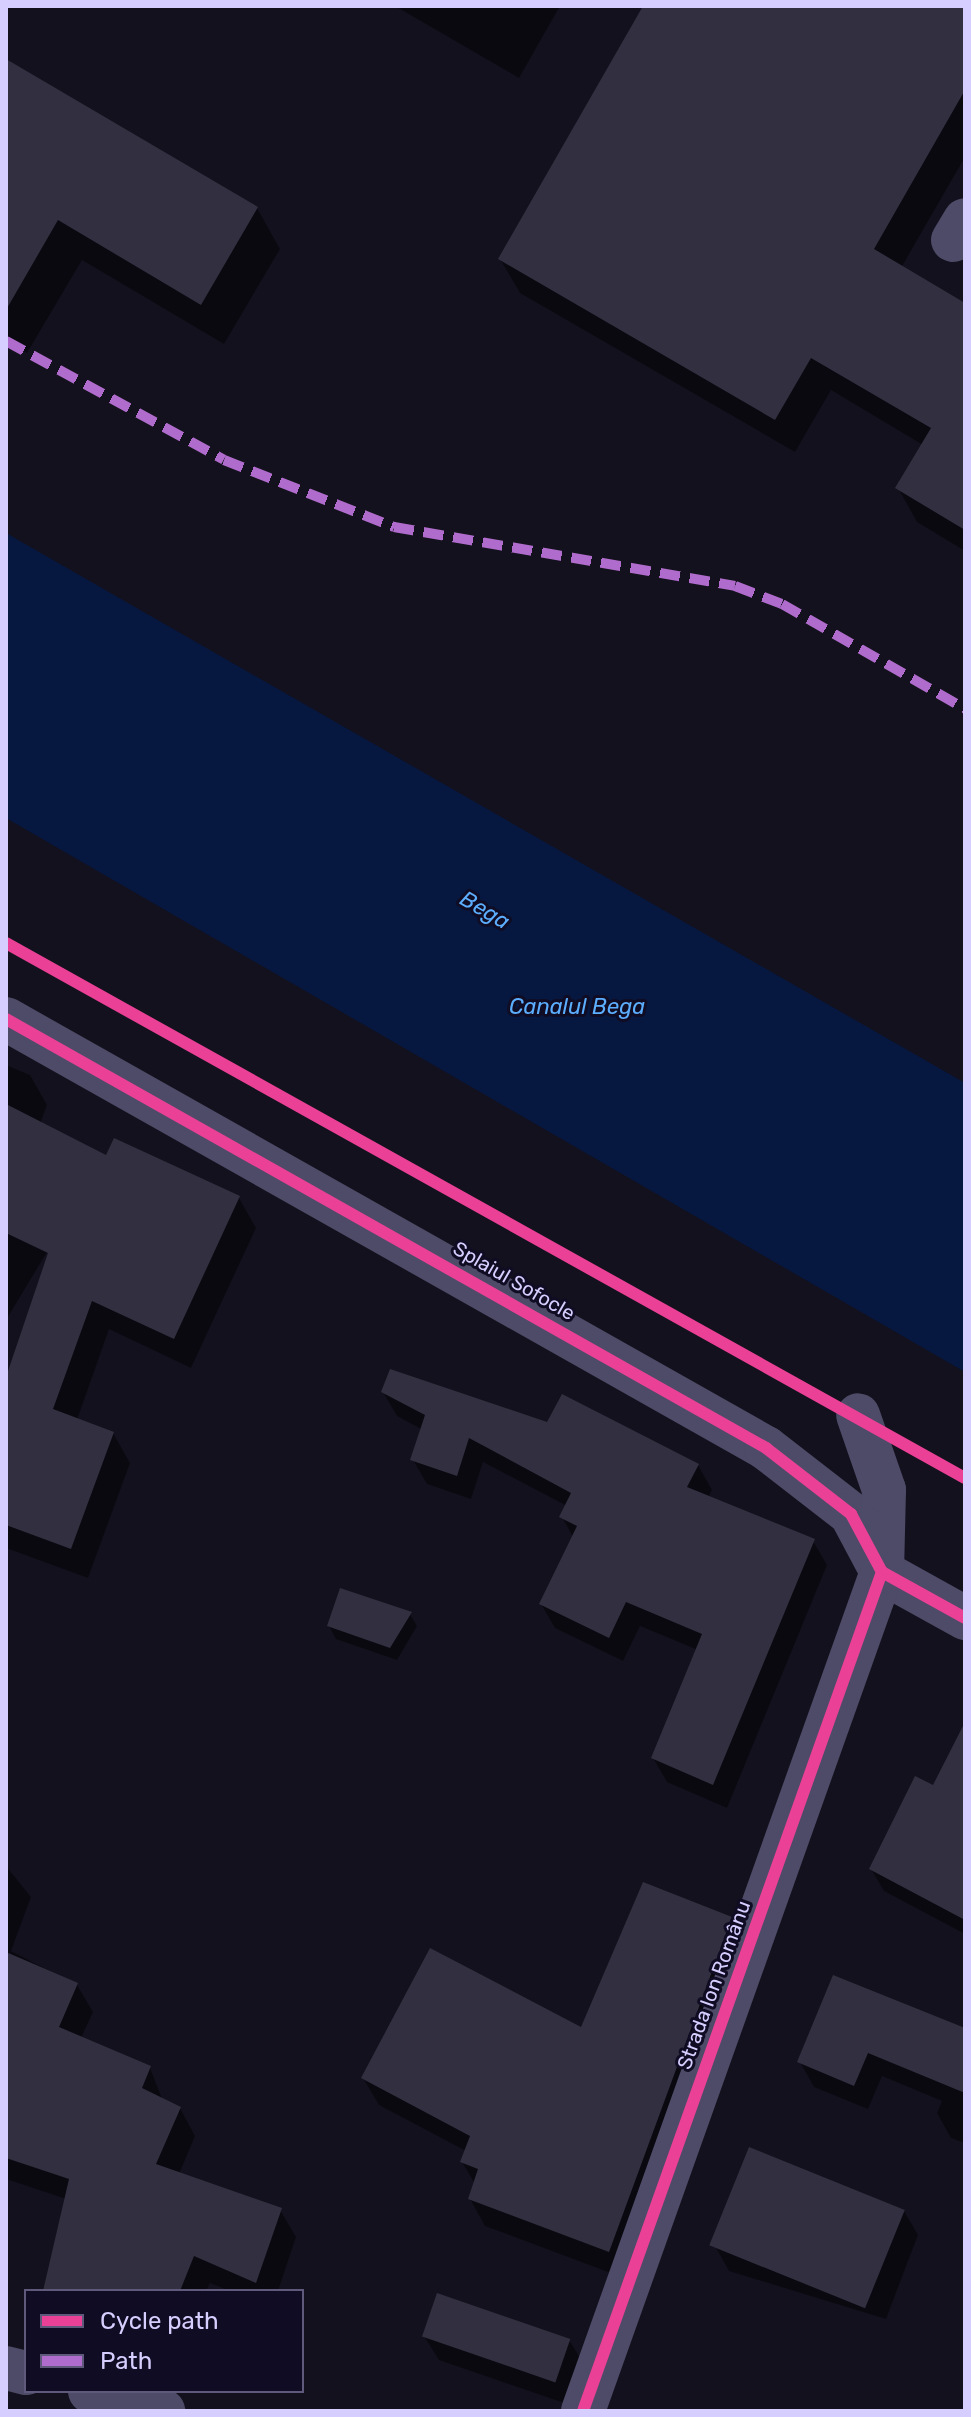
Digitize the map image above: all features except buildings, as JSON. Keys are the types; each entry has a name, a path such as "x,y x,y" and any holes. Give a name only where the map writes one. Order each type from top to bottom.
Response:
{"street":[{"name":"Splaiul Sofocle","path":"6,1019 766,1448 851,1514 882,1572"},
{"name":"Strada Ion Românu","path":"583,2411 882,1572 884,1490 858,1415"},
{"path":"882,1572 965,1618"},
{"path":"97,2393 163,2411"}],"water":[{"name":"Canalul Bega","path":"6,533 965,1083 965,1372 6,818"}],"marked path":[{"path":"6,341 224,460 394,527 735,586 782,604 965,709"}],"cycle path":[{"path":"6,943 965,1478"},
{"path":"6,1019 766,1448 851,1514 882,1572 965,1618"},
{"path":"583,2411 882,1572"}],"water label":[{"name":"Bega","path":"485,910"}]}
